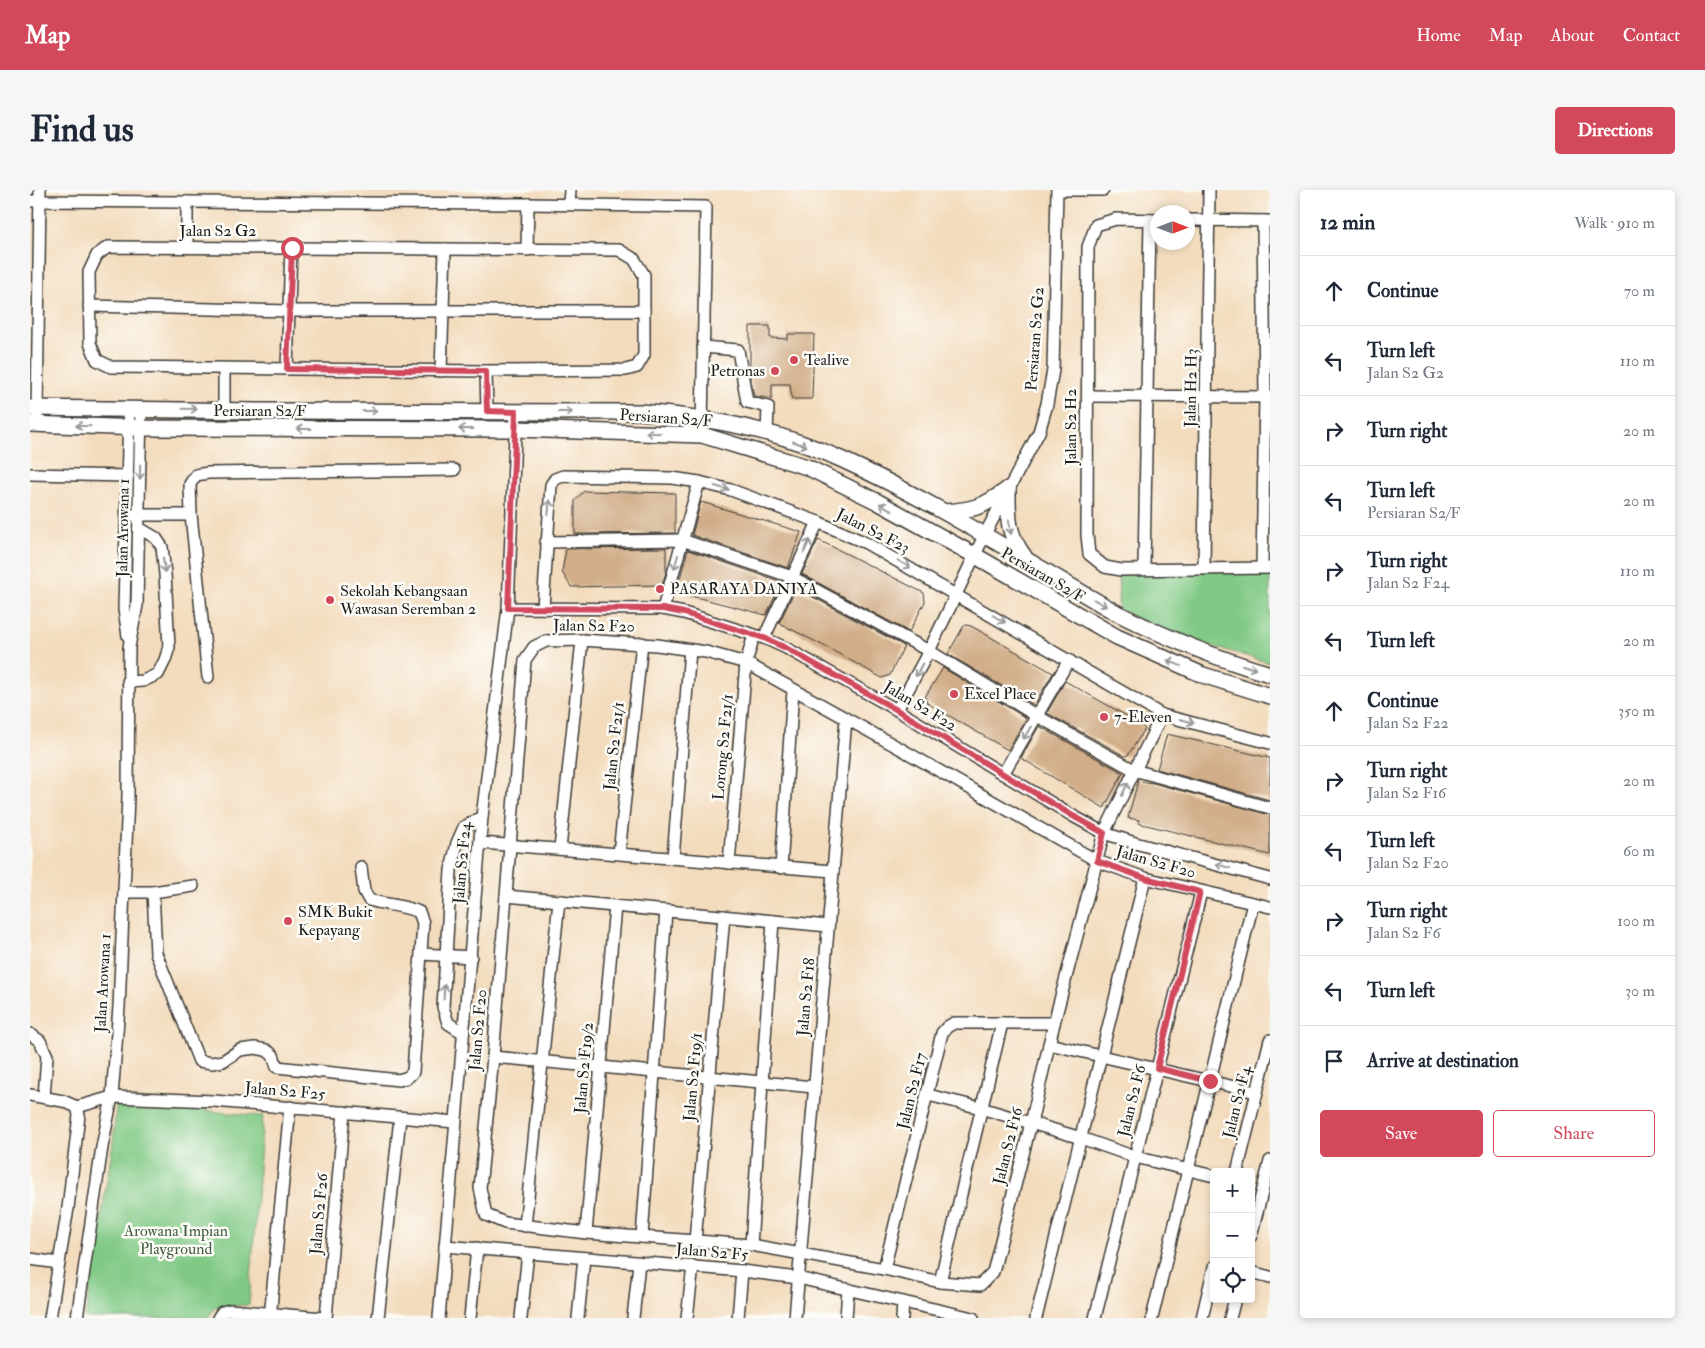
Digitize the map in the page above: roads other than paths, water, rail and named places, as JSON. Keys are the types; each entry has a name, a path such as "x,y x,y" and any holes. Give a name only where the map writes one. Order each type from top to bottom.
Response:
{"main road":[{"name":"Persiaran S2/F","path":"34,408 640,412 702,418 767,433 844,460 898,486 945,512 1117,613 1164,636 1270,674"},
{"name":"Persiaran S2/F","path":"34,424 135,428 515,430 702,435 807,467 878,502 1117,638 1203,675 1270,696"},
{"path":"945,512 986,505 1008,489"},
{"path":"1008,489 1008,513 1012,536 1016,545 1028,560"}],"street":[{"path":"569,204 570,190"},
{"path":"1057,190 1103,190"},
{"name":"Persiaran S2 G2","path":"897,710 929,651 974,555 1039,432 1047,404 1052,370 1057,190"},
{"name":"Jalan H2 H3","path":"1204,568 1209,190"},
{"path":"34,424 36,197 165,196 188,202 569,204 706,207 702,435"},
{"path":"188,202 188,248"},
{"path":"527,250 528,204"},
{"name":"Jalan S2 H2","path":"1144,569 1121,570 1104,567 1089,554 1087,535 1088,247 1096,225 1116,219 1150,220"},
{"path":"1153,250 1147,396 1144,569 1266,567 1268,397 1267,221 1195,220"},
{"name":"Jalan S2 G2","path":"108,247 188,248 619,250 634,259 644,275 644,355 638,368 626,370 441,371 111,368 97,360 90,343 89,306 89,272 97,255 108,247"},
{"path":"287,369 292,248"},
{"path":"441,371 445,249"},
{"path":"89,306 289,311 644,311"},
{"path":"703,347 738,350 747,402 768,407 767,433"},
{"path":"224,369 224,410"},
{"path":"486,371 487,411"},
{"path":"1088,396 1268,397"},
{"name":"Jalan Arowana 1","path":"129,647 137,605 140,516 135,408"},
{"name":"Jalan S2 F24","path":"439,1318 462,1032 471,957 482,817 508,608 516,412"},
{"name":"Jalan Arowana 1","path":"77,1318 102,1147 112,1097 119,1006 128,797 129,647 124,609 126,516 128,476 135,428"},
{"path":"208,677 191,515 190,484 196,475 208,473 454,470"},
{"path":"30,474 128,476"},
{"name":"Jalan S2 F23","path":"543,608 551,485 555,479 563,476 672,478 699,482 731,490 818,522 866,543 1162,715 1270,743"},
{"path":"663,609 699,482"},
{"path":"126,516 191,515"},
{"name":"Lorong S2 F21/1","path":"729,863 746,663 792,577 818,522"},
{"path":"128,682 143,681 158,674 169,646 162,547 156,538 139,528"},
{"path":"546,542 682,540 792,577 929,651 1037,716 1134,770 1270,808"},
{"name":"Jalan S2 F22","path":"508,608 663,609 684,613 759,636 786,648 897,710 1104,833 1135,844 1270,879"},
{"path":"560,849 582,640"},
{"name":"Jalan S2 F20","path":"695,1241 586,1233 525,1226 505,1223 486,1215 480,1188 493,1057 525,660 534,647 546,641 582,640 642,643 690,650 746,663 1097,861 1145,878 1270,907"},
{"name":"Jalan S2 F21/1","path":"619,853 642,643"},
{"path":"673,858 690,650"},
{"path":"1003,774 1069,660"},
{"path":"781,868 793,690"},
{"name":"Jalan S2 F16","path":"695,1241 751,1244 884,1269 940,1282 980,1285 994,1272 1054,1023 1104,833 1162,715"},
{"name":"Jalan S2 F18","path":"795,1318 846,719"},
{"path":"462,1032 448,1023 443,1008 452,870 457,843 464,827 482,817"},
{"path":"481,843 832,871"},
{"path":"153,892 156,953 200,1061 212,1063 223,1061 240,1050 255,1048 266,1050 273,1056 277,1067 399,1080 408,1077 413,1072 423,923 420,912 408,907 369,900 364,891 361,867"},
{"path":"1036,1318 1145,878"},
{"path":"124,892 153,892 193,886"},
{"name":"Jalan S2 F6","path":"1095,1318 1200,892"},
{"path":"506,896 828,926"},
{"path":"525,1226 559,901"},
{"path":"1152,1318 1254,903"},
{"name":"Jalan S2 F19/2","path":"586,1233 614,906"},
{"path":"642,1237 666,911"},
{"name":"Jalan S2 F19/1","path":"695,1241 724,916"},
{"path":"751,1244 773,921"},
{"path":"422,954 471,957"},
{"name":"Jalan S2 F17","path":"884,1269 942,1033 954,1023 1054,1023"},
{"path":"940,1282 1002,1023"},
{"path":"30,1034 40,1041 47,1056 44,1097"},
{"name":"Jalan S2 F4","path":"1238,1168 1270,1040"},
{"path":"1049,1044 1256,1092"},
{"path":"493,1057 814,1087"},
{"path":"30,1095 63,1101 77,1107 79,1115 68,1208 50,1318"},
{"path":"928,1095 981,1108 1081,1138 1135,1157 1210,1175"},
{"name":"Jalan S2 F25","path":"77,1107 112,1097 214,1101 455,1122"},
{"path":"270,1316 290,1107"},
{"name":"Jalan S2 F26","path":"325,1318 344,1112"},
{"path":"378,1318 400,1118"},
{"path":"1255,1220 1270,1161"},
{"name":"Jalan S2 F5","path":"445,1246 742,1270 798,1278 957,1316 973,1318"},
{"path":"470,1318 477,1248"},
{"path":"521,1318 528,1253"},
{"path":"578,1318 584,1258"},
{"path":"30,1259 58,1263"},
{"path":"633,1318 639,1263"},
{"path":"687,1318 693,1266"},
{"path":"738,1318 742,1270"},
{"path":"1255,1273 1270,1277"},
{"path":"1202,1318 1210,1285"},
{"path":"846,1318 848,1289"},
{"path":"902,1318 903,1302"},
{"path":"1230,1318 1234,1303"},
{"path":"218,1318 222,1312 230,1310 270,1316 325,1318"}],"place":[{"name":"Tealive","path":"794,360"},
{"name":"Petronas","path":"775,371"},
{"name":"PASARAYA DANIYA","path":"660,589"},
{"name":"Sekolah Kebangsaan Wawasan Seremban 2","path":"330,600"},
{"name":"Excel Place","path":"954,694"},
{"name":"7-Eleven","path":"1104,717"},
{"name":"SMK Bukit Kepayang","path":"288,921"}],"park label":[{"name":"Arowana Impian Playground","path":"176,1240"}]}
